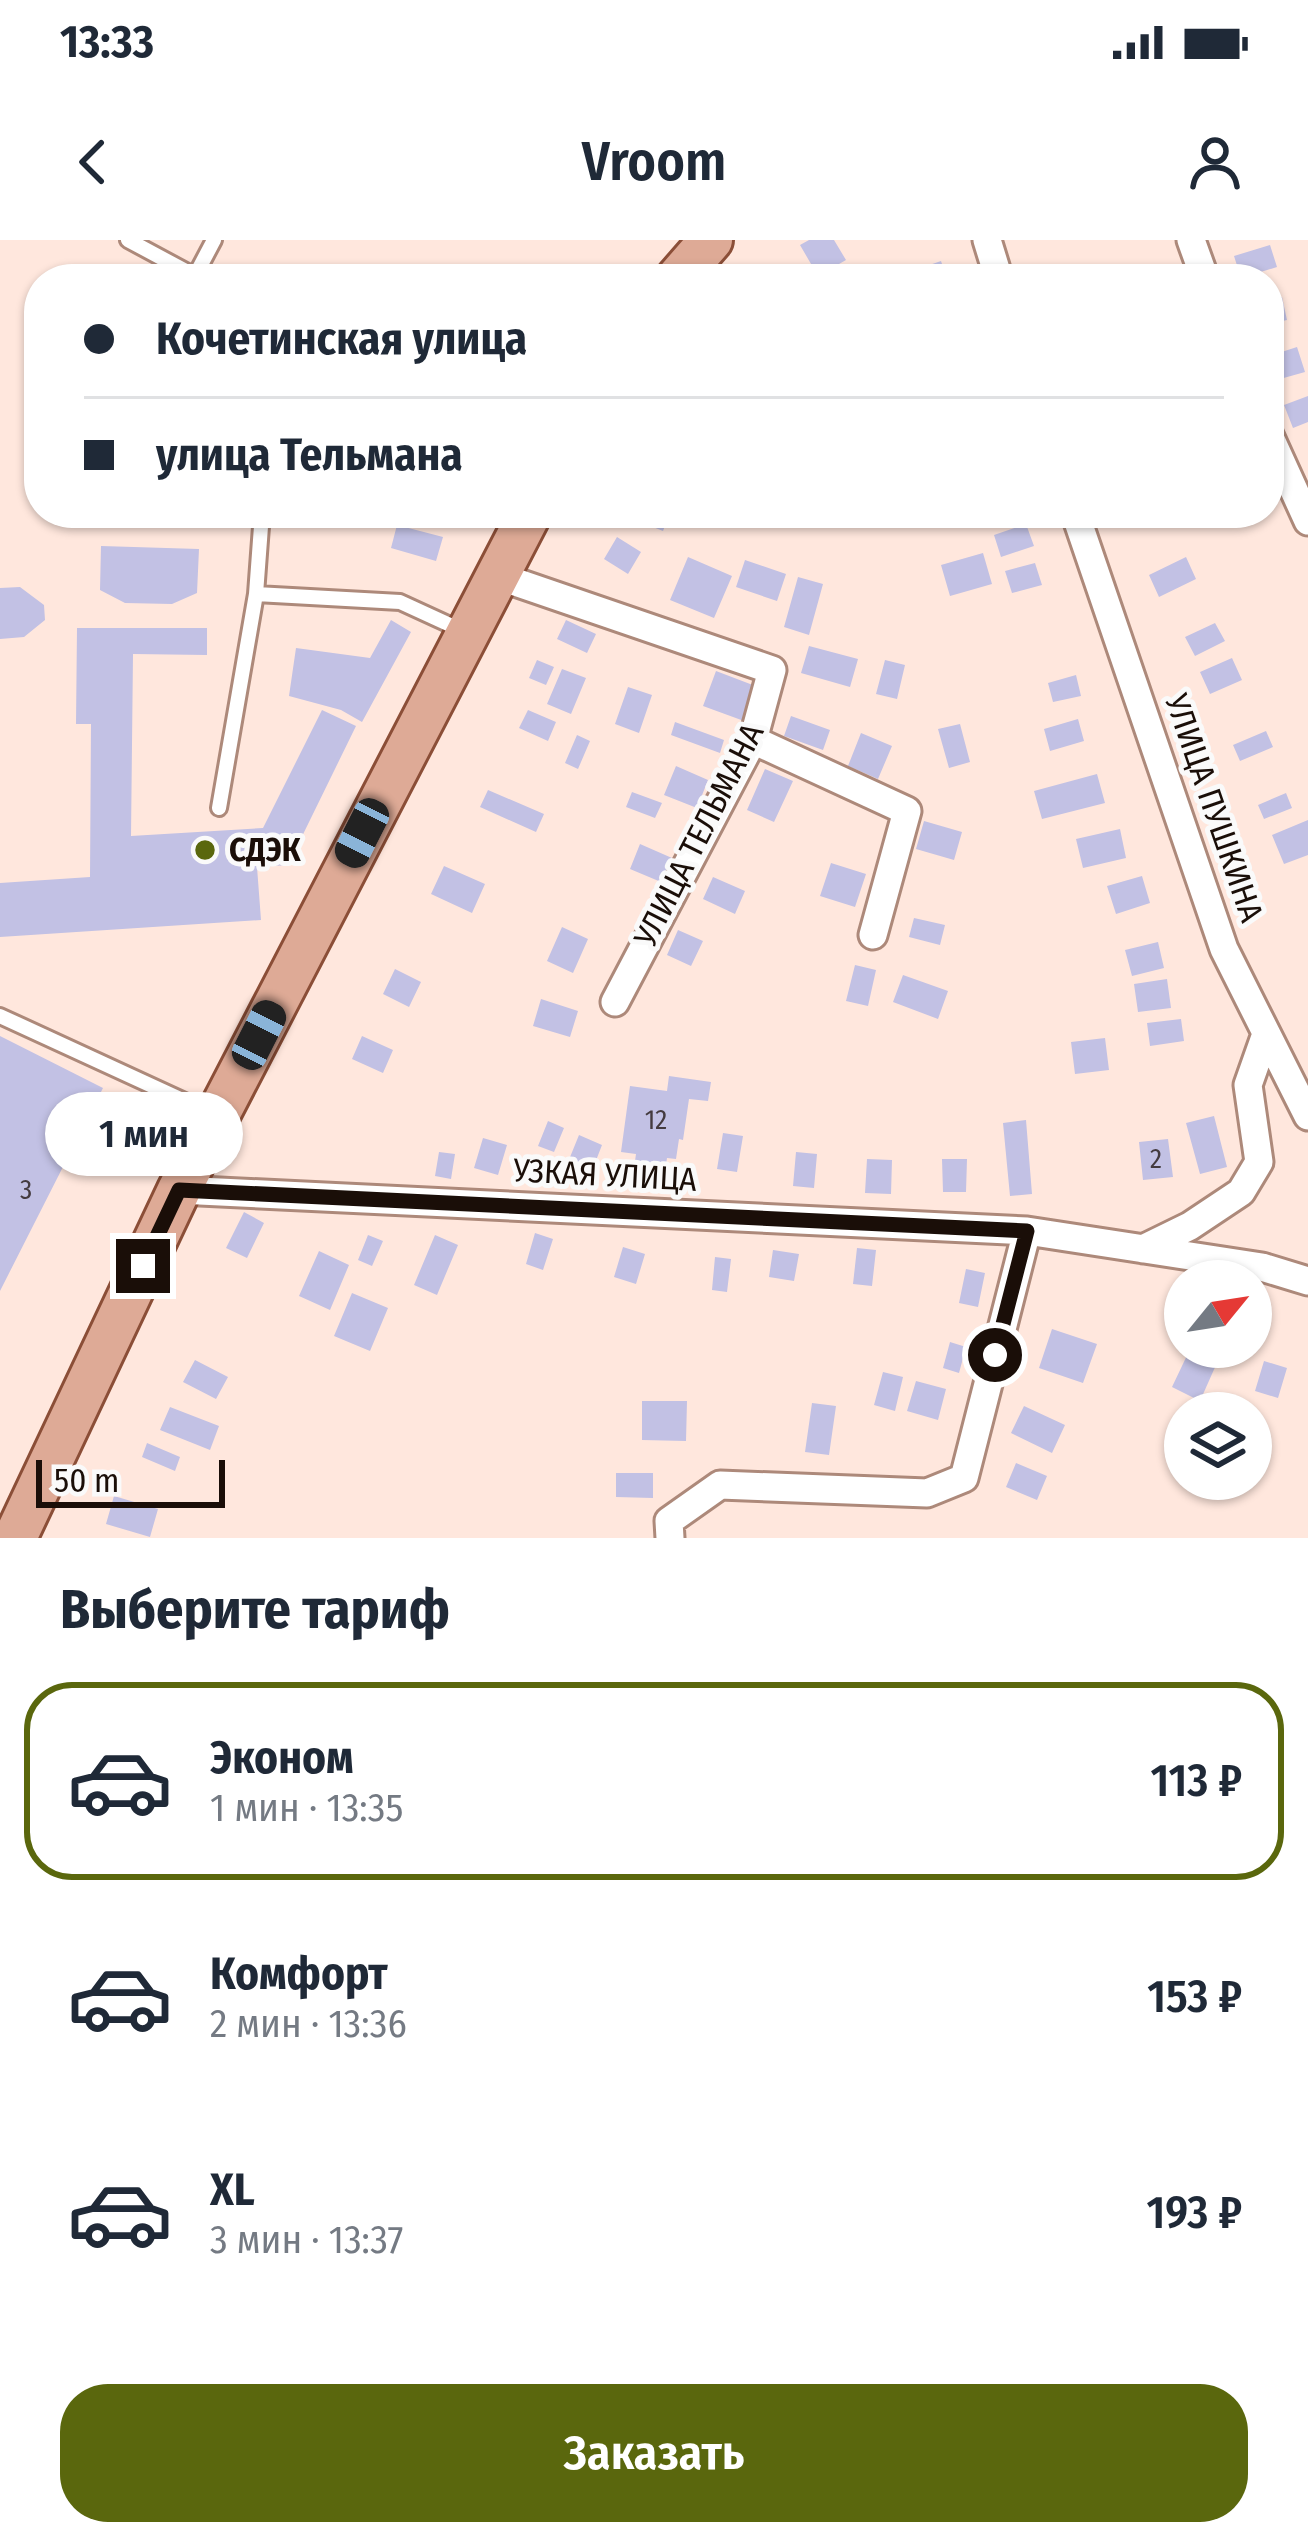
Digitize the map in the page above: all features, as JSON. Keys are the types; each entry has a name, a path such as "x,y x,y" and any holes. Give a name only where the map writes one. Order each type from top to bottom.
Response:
{"main road":[{"path":"690,264 711,240"},
{"path":"14,1538 179,1190 522,528"}],"street":[{"path":"1284,468 1308,521"},
{"name":"УЛИЦА ПУШКИНА","path":"1080,528 1224,949 1308,1116"},
{"name":"УЛИЦА ТЕЛЬМАНА","path":"495,575 772,670 753,740 615,1002"},
{"path":"753,740 908,811 873,935"},
{"path":"1143,1249 1190,1226 1241,1192 1259,1162 1248,1085 1266,1034"},
{"name":"УЗКАЯ УЛИЦА","path":"179,1190 1027,1231 1262,1267 1308,1281"},
{"path":"670,1538 669,1521 720,1485 927,1493 964,1478 1027,1231"}],"lane":[{"path":"128,240 173,264"},
{"path":"219,808 256,594 261,528"},
{"path":"256,594 400,602 466,632"},
{"path":"0,1016 218,1116"}],"building":[{"path":"809,240 834,240 846,260 811,264 800,245"},
{"path":"1270,245 1276,264 1237,264 1234,256"},
{"path":"1297,347 1305,372 1284,378 1284,351"},
{"path":"1308,396 1308,422 1293,428 1284,405"},
{"path":"396,528 443,537 436,561 391,548"},
{"path":"1027,528 1034,546 1001,557 994,535"},
{"path":"617,537 641,552 628,574 604,559"},
{"path":"101,546 199,549 197,593 172,604 125,603 100,590"},
{"path":"983,553 992,584 950,596 941,565"},
{"path":"688,557 732,576 714,618 670,600"},
{"path":"1186,557 1196,579 1159,597 1149,575"},
{"path":"745,560 786,574 777,601 736,587"},
{"path":"1035,563 1042,585 1012,593 1005,571"},
{"path":"798,577 823,584 809,635 784,627"},
{"path":"20,587 44,605 45,620 24,637 0,639 0,588"},
{"path":"391,620 411,632 362,722 341,710 289,696 296,648 370,658"},
{"path":"566,620 596,634 587,653 557,639"},
{"path":"1215,623 1225,641 1195,656 1185,637"},
{"path":"77,628 207,628 207,655 133,654 131,836 263,828 322,710 356,726 288,865 257,867 261,920 0,937 0,883 90,877 91,724 76,724"},
{"path":"809,646 858,659 850,687 801,673"},
{"path":"1232,658 1242,680 1210,694 1200,672"},
{"path":"537,660 554,667 546,685 529,678"},
{"path":"885,660 905,665 897,699 876,694"},
{"path":"562,669 586,678 571,714 547,704"},
{"path":"716,671 758,687 744,721 703,706"},
{"path":"1076,675 1081,696 1053,702 1048,683"},
{"path":"628,687 652,695 639,733 615,724"},
{"path":"528,710 556,722 548,741 519,728"},
{"path":"791,716 830,730 823,750 784,736"},
{"path":"1078,719 1084,741 1050,751 1044,729"},
{"path":"675,722 724,740 720,753 671,735"},
{"path":"960,724 970,762 949,768 938,729"},
{"path":"1266,731 1273,747 1240,761 1233,745"},
{"path":"861,733 892,746 878,779 848,766"},
{"path":"577,735 590,741 578,769 565,763"},
{"path":"676,766 708,780 697,808 664,795"},
{"path":"765,769 793,781 774,822 747,810"},
{"path":"1097,774 1105,803 1042,819 1034,791"},
{"path":"488,790 544,814 536,832 480,807"},
{"path":"632,792 662,803 655,818 626,807"},
{"path":"1286,793 1292,808 1264,819 1258,805"},
{"path":"1308,820 1308,855 1284,864 1272,835"},
{"path":"924,821 962,832 954,860 916,849"},
{"path":"1120,829 1126,858 1083,868 1076,839"},
{"path":"640,844 672,858 661,882 630,869"},
{"path":"831,863 866,874 855,907 820,896"},
{"path":"444,866 485,884 472,913 431,894"},
{"path":"1142,876 1150,903 1116,914 1107,886"},
{"path":"713,877 745,891 735,914 703,899"},
{"path":"914,918 945,925 940,945 909,937"},
{"path":"562,927 588,939 573,973 547,961"},
{"path":"678,930 703,941 691,966 667,955"},
{"path":"1158,942 1164,968 1132,976 1125,950"},
{"path":"855,965 876,970 868,1006 846,1001"},
{"path":"395,969 421,982 409,1007 383,994"},
{"path":"903,975 948,991 938,1019 893,1002"},
{"path":"1167,979 1171,1008 1138,1012 1134,984"},
{"path":"541,999 578,1011 570,1037 533,1026"},
{"path":"1181,1019 1184,1041 1150,1046 1147,1023"},
{"path":"0,1036 103,1088 0,1291"},
{"path":"362,1036 393,1050 383,1073 352,1059"},
{"path":"1105,1038 1109,1070 1075,1074 1071,1042"},
{"path":"669,1076 711,1082 708,1101 689,1099 676,1159 667,1158 666,1165 635,1161 636,1154 621,1152 630,1086 667,1091"},
{"path":"1214,1116 1227,1167 1200,1174 1186,1123"},
{"path":"1026,1120 1032,1194 1010,1196 1003,1123"},
{"path":"548,1121 564,1128 554,1152 538,1146"},
{"path":"723,1133 743,1136 737,1172 717,1169"},
{"path":"579,1135 602,1145 590,1176 566,1167"},
{"path":"483,1138 507,1145 498,1175 474,1168"},
{"path":"1168,1139 1173,1177 1143,1180 1139,1142"},
{"path":"439,1152 455,1154 451,1179 435,1176"},
{"path":"796,1152 817,1154 814,1188 793,1186"},
{"path":"867,1159 892,1160 891,1194 865,1193"},
{"path":"942,1159 967,1159 966,1192 943,1192"},
{"path":"244,1212 264,1223 247,1258 226,1248"},
{"path":"535,1233 553,1239 543,1270 526,1264"},
{"path":"368,1235 383,1241 372,1266 358,1260"},
{"path":"435,1235 458,1245 437,1295 414,1285"},
{"path":"623,1247 645,1254 636,1284 614,1277"},
{"path":"857,1248 876,1250 872,1286 853,1284"},
{"path":"773,1250 799,1254 794,1281 769,1277"},
{"path":"319,1251 349,1265 330,1310 299,1296"},
{"path":"715,1257 731,1259 727,1292 712,1290"},
{"path":"966,1269 985,1273 978,1307 959,1303"},
{"path":"352,1293 388,1308 370,1351 334,1336"},
{"path":"1052,1329 1097,1344 1083,1383 1039,1368"},
{"path":"950,1342 966,1347 959,1373 943,1368"},
{"path":"195,1360 228,1377 216,1399 183,1382"},
{"path":"1272,1363 1287,1368 1278,1398 1272,1392 1255,1391 1262,1368 1272,1368"},
{"path":"1181,1368 1215,1368 1204,1392 1172,1387"},
{"path":"883,1372 903,1377 895,1411 874,1405"},
{"path":"916,1381 946,1389 938,1420 907,1411"},
{"path":"642,1401 687,1401 686,1441 642,1440"},
{"path":"812,1403 836,1406 829,1455 805,1452"},
{"path":"1024,1406 1065,1425 1052,1453 1011,1433"},
{"path":"170,1407 219,1426 210,1450 160,1430"},
{"path":"147,1443 180,1457 175,1471 142,1457"},
{"path":"1016,1463 1047,1476 1037,1500 1006,1487"},
{"path":"616,1473 653,1473 653,1498 616,1497"},
{"path":"114,1496 158,1509 150,1537 106,1524"}],"place":[{"name":"СДЭК","path":"205,850"}],"route":[{"path":"143,1266 179,1190 1027,1231 995,1355"}]}
